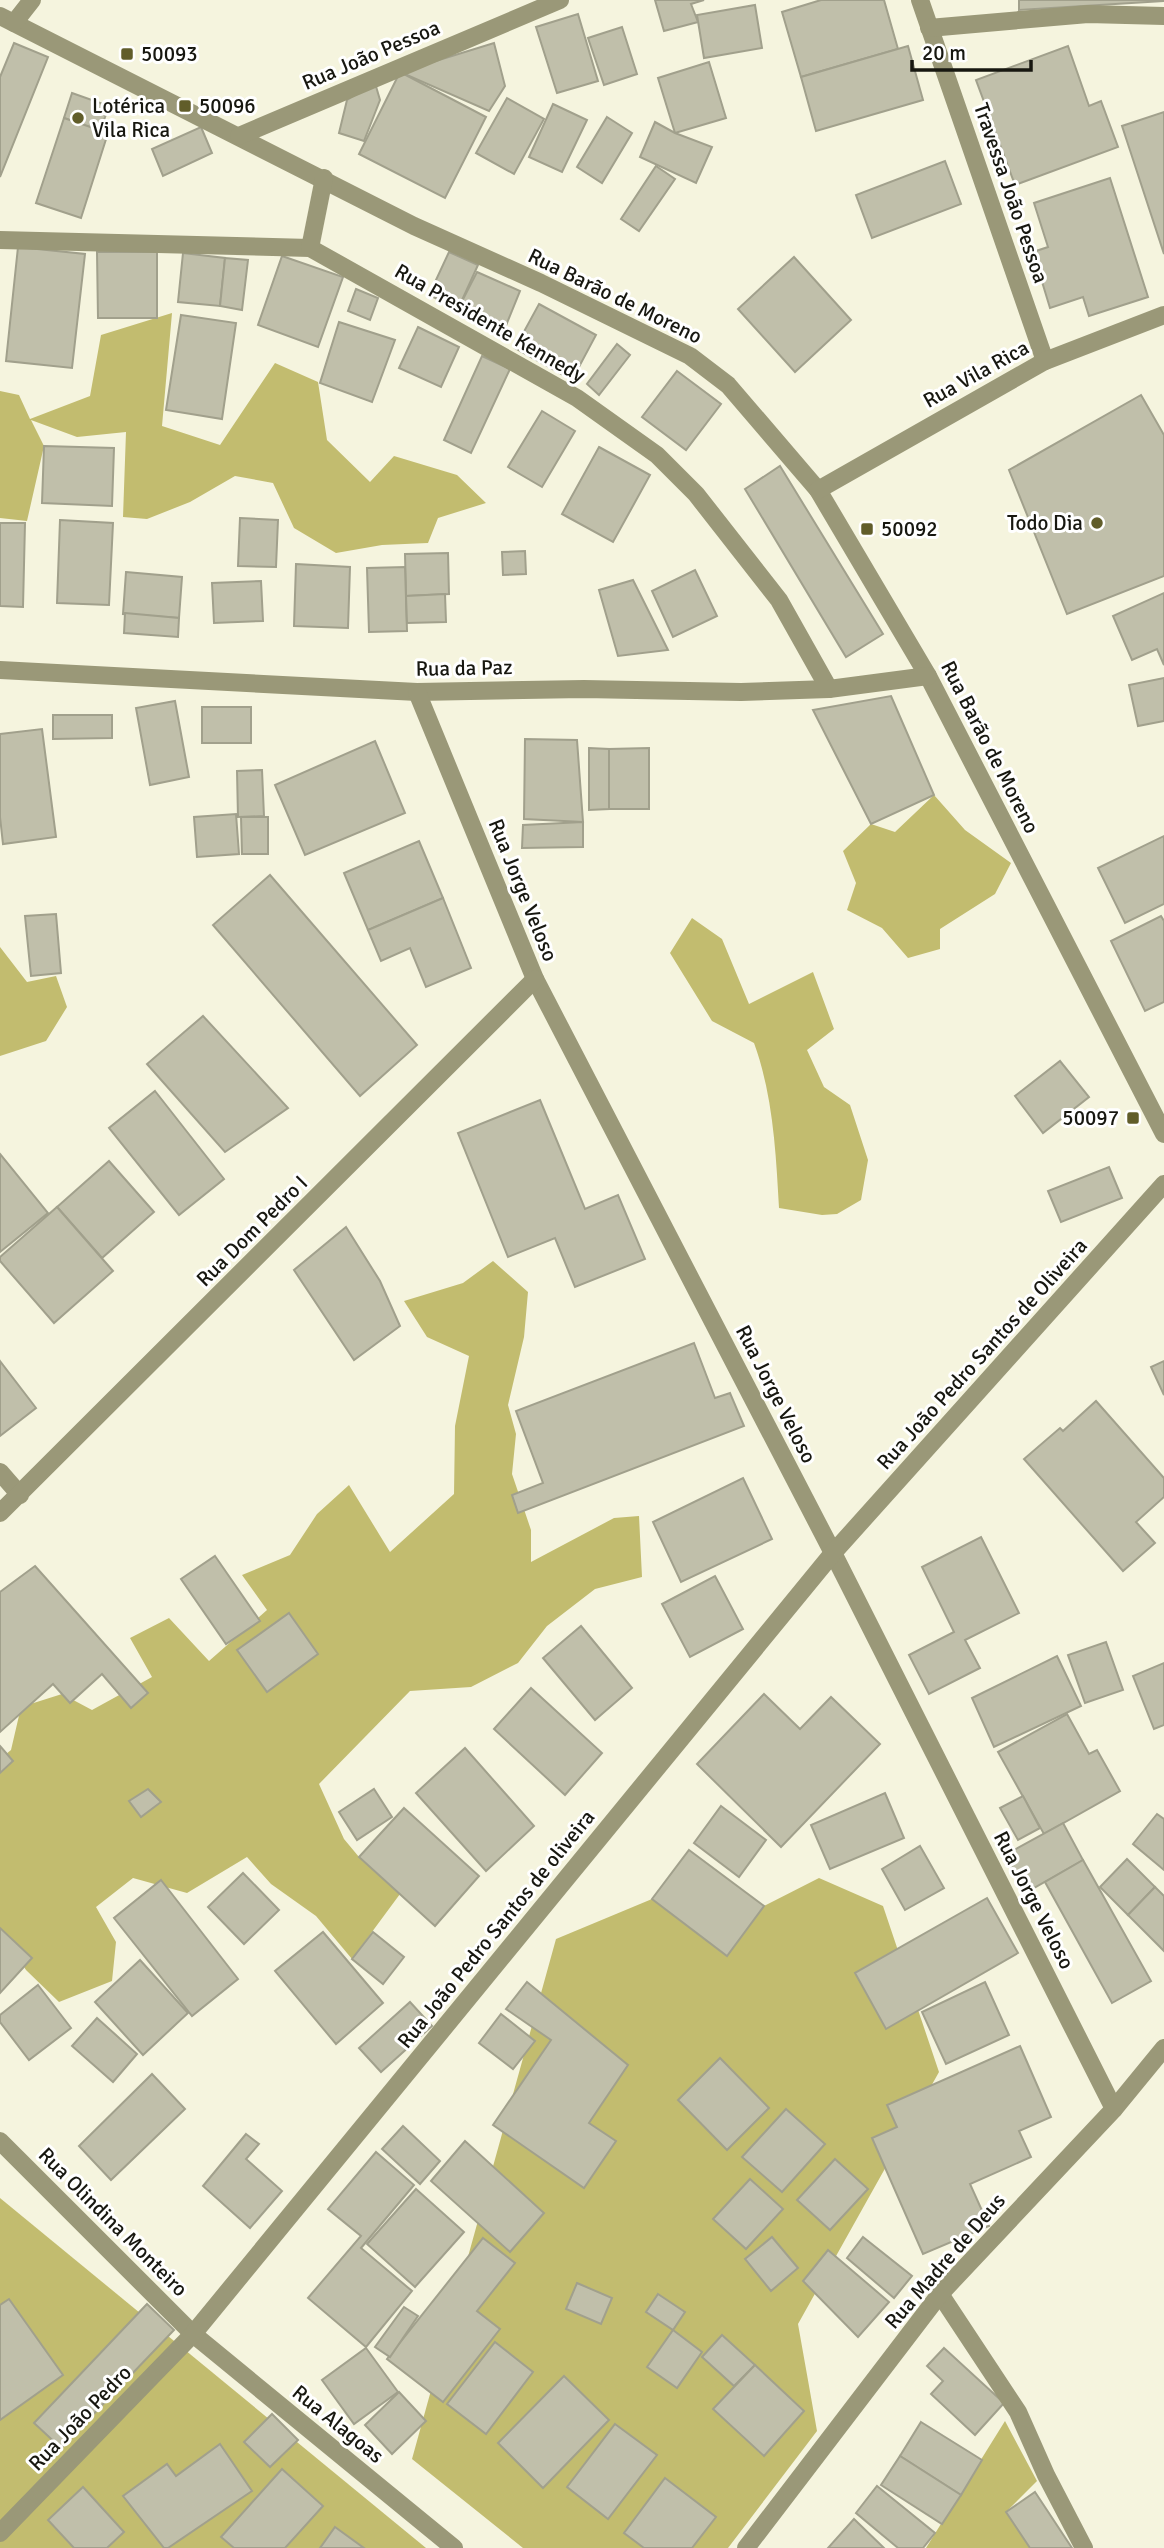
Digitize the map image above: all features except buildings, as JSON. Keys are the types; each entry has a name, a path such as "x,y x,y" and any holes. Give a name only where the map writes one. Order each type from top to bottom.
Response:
{"street":[{"path":"7,20 32,0"},
{"name":"Rua João Pessoa","path":"239,136 560,0"},
{"name":"Travessa João Pessoa","path":"920,0 1045,361"},
{"path":"929,28 1088,14 1164,16"},
{"name":"Rua Barão de Moreno","path":"7,20 415,226 541,283 690,356 728,385 818,489 928,676 1164,1133"},
{"path":"310,248 324,178"},
{"name":"Rua Presidente Kennedy","path":"0,240 310,248 577,398 657,456 696,494 779,600 829,689"},
{"name":"Rua Vila Rica","path":"818,489 1045,361 1164,315"},
{"name":"Rua da Paz","path":"0,670 417,692 741,692 829,689 928,676"},
{"name":"Rua Jorge Veloso","path":"417,692 535,979 833,1553 1114,2109"},
{"name":"Rua Dom Pedro I","path":"0,1514 535,979"},
{"name":"Rua João Pedro Santos de Oliveira","path":"833,1553 1164,1184"},
{"path":"0,1472 20,1495"},
{"name":"Rua João Pedro Santos de oliveira","path":"193,2334 833,1553"},
{"name":"Rua Madre de Deus","path":"746,2548 940,2294 1114,2109 1164,2048"},
{"name":"Rua Olindina Monteiro","path":"0,2141 193,2334"},
{"path":"940,2294 1018,2412 1046,2475 1084,2548"},
{"name":"Rua João Pedro","path":"0,2533 193,2334"},
{"name":"Rua Alagoas","path":"193,2334 454,2548"}],"shaded area":[{"path":"172,313 162,426 220,445 275,363 318,382 327,440 370,482 394,456 457,475 486,503 438,518 428,543 382,545 336,553 294,528 273,483 235,476 190,502 147,519 123,517 126,432 77,437 31,420 44,446 27,521 0,518 0,391 19,395 30,419 90,396 101,335"},
{"path":"934,795 965,830 1011,863 995,894 940,929 940,949 908,958 882,928 847,910 856,883 843,851 871,824 895,832"},
{"path":"692,918 722,939 749,1004 813,972 834,1029 807,1050 824,1087 850,1105 868,1160 861,1200 837,1214 822,1215 779,1208 775,1145 766,1083 754,1043 712,1021 670,953"},
{"path":"0,947 27,982 56,976 67,1007 46,1041 0,1056"},
{"path":"493,1261 528,1292 524,1337 508,1405 516,1434 512,1474 531,1530 531,1562 614,1518 639,1516 642,1577 595,1589 547,1626 518,1663 471,1687 410,1691 319,1784 344,1839 359,1857 400,1894 352,1959 316,1916 271,1884 247,1857 187,1893 133,1878 96,1907 116,1942 112,1981 59,2002 26,1970 0,1929 0,1759 11,1750 21,1707 62,1694 92,1710 152,1677 130,1638 169,1618 209,1661 267,1610 242,1575 290,1555 317,1514 349,1485 390,1552 454,1494 455,1426 469,1356 427,1337 404,1301 463,1283"},
{"path":"819,1878 883,1906 939,2072 798,2324 817,2431 728,2548 523,2548 412,2459 556,1939 652,1899 727,1955 764,1906"},
{"path":"0,2198 426,2548 0,2548"},
{"path":"1005,2421 1037,2481 1006,2512 1030,2548 926,2548"}],"place":[{"name":"50093","path":"127,54"},
{"name":"50096","path":"185,106"},
{"name":"Lotérica Vila Rica","path":"78,118"},
{"name":"Todo Dia","path":"1097,523"},
{"name":"50092","path":"867,529"},
{"name":"50097","path":"1133,1118"}]}
